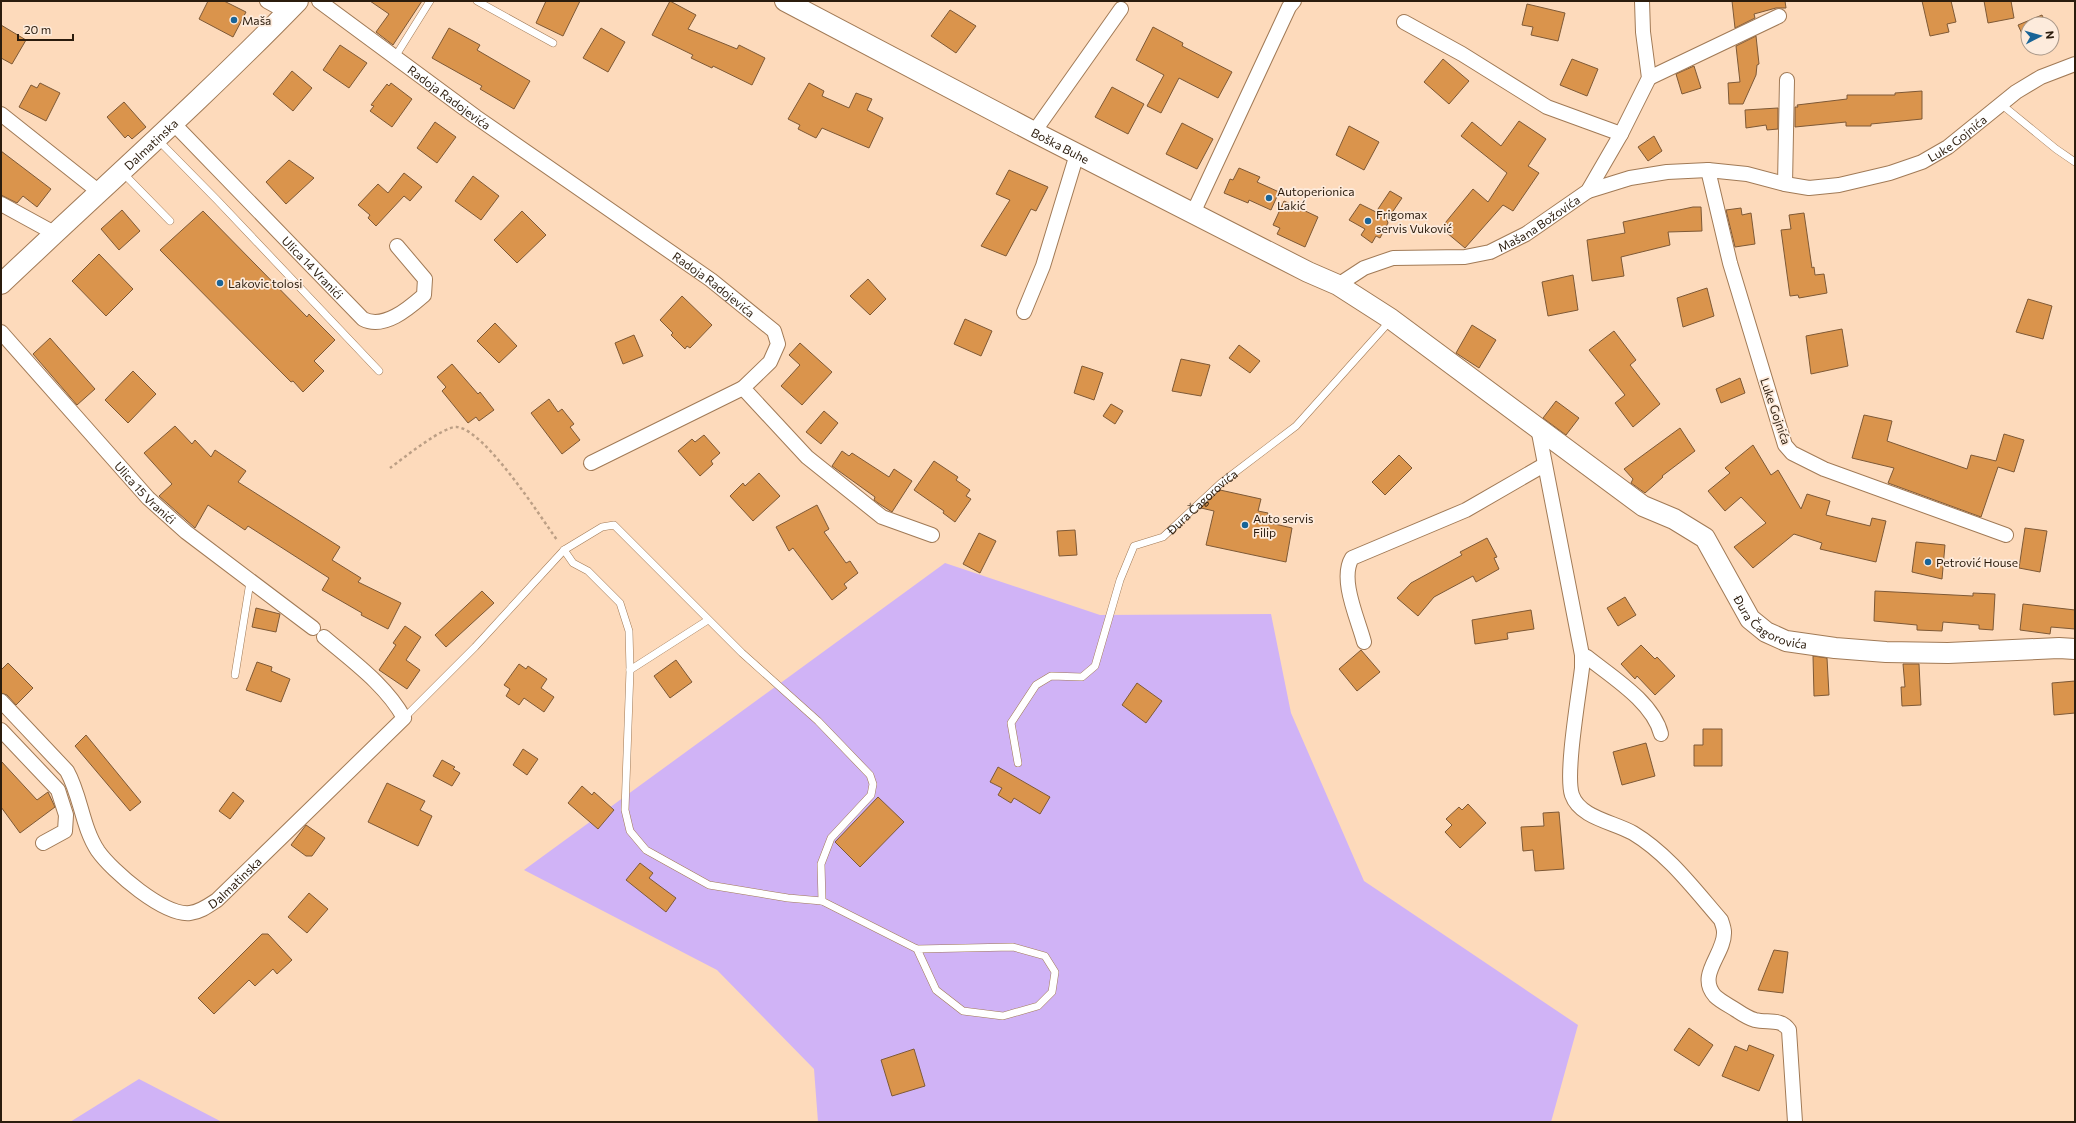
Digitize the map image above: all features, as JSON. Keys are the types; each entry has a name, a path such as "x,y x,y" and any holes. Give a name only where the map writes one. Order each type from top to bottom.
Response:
{"street":[{"path":"267,1 293,7"},
{"name":"Radoja Radojevića","path":"319,1 476,117 711,280 774,330 778,344 770,362 742,388 591,463"},
{"name":"Boška Buhe","path":"786,1 1034,132 1308,272 1338,285"},
{"path":"1193,213 1289,7 1294,1"},
{"path":"1644,2 1649,78 1780,16"},
{"name":"Dalmatinska","path":"1,284 98,191 173,123 293,7"},
{"path":"1034,132 1122,9"},
{"path":"1404,22 1462,54 1547,107 1621,134"},
{"name":"Luke Gojnića","path":"1588,191 1630,178 1667,172 1708,170 1747,174 1809,188 1839,185 1890,173 1922,162 1948,147 2001,104 2041,77 2075,64"},
{"name":"Mašana Božovića","path":"1338,285 1364,268 1393,258 1465,256 1490,252 1526,234 1588,191 1621,134 1649,78"},
{"path":"1786,184 1787,80"},
{"path":"1,114 98,191"},
{"name":"Ulica 14 Vranići","path":"173,123 363,319 382,322 406,310 424,295 425,279 397,246"},
{"path":"1024,312 1043,266 1077,154"},
{"name":"Luke Gojnića","path":"1708,170 1730,263 1785,445 1792,453 1824,469 2006,535"},
{"path":"1,204 54,233"},
{"name":"Đura Čagorovića","path":"1338,285 1391,319 1643,506 1674,519 1705,538 1750,619 1766,632 1786,641 1835,648 1886,652 1948,653 2059,648 2075,649"},
{"name":"Ulica 15 Vranići","path":"1,332 148,498 186,532 318,633 365,672 396,704 404,718"},
{"path":"742,388 807,456 882,517 932,535"},
{"path":"1538,428 1582,655 1582,668 1571,765 1572,795 1577,804 1587,812 1631,832 1650,844 1669,861 1721,920 1724,932 1722,944 1709,974 1710,985 1715,996 1743,1014 1756,1020 1774,1021 1785,1025 1789,1030 1795,1122"},
{"path":"1364,642 1346,576 1352,558 1466,510 1544,465"},
{"path":"1582,655 1587,657 1638,699 1654,716 1661,734"},
{"name":"Dalmatinska","path":"1,701 67,771 74,783 91,837 98,850 115,870 160,904 175,912 189,913 202,910 217,900 404,718"},
{"path":"1,730 58,790 66,815 65,831 43,844"}],"lane":[{"name":"Radoja Radojevića","path":"395,57 430,1"},
{"path":"477,1 553,44"},
{"path":"2001,104 2056,149 2075,162"},
{"path":"156,139 218,201 380,371"},
{"path":"121,171 170,221"},
{"name":"Đura Čagorovića","path":"1018,763 1012,724 1036,685 1051,676 1082,677 1094,666 1120,580 1134,546 1163,537 1221,483 1296,426 1391,319"},
{"path":"404,718 475,647 564,550 602,527 614,525 742,653 818,721 870,775 873,784 871,795 831,838 821,864 822,900"},
{"path":"564,550 573,563 588,571 620,604 629,631 630,670 626,810 630,832 639,844 646,850 709,886 788,898 822,900 917,949 1013,947 1044,956 1055,972 1052,992 1038,1006 1003,1016 963,1011 936,990 917,949"},
{"path":"235,675 250,582"},
{"path":"630,670 708,620"}],"path":[{"path":"390,468 446,429 458,427 473,435 489,448 564,550"}],"shaded area":[{"path":"945,563 1100,615 1271,614 1291,713 1364,881 1578,1025 1551,1122 818,1122 814,1069 717,970 524,870"},
{"path":"139,1079 222,1122 70,1122"}],"building":[{"path":"208,1 224,1 246,12 233,37 199,19"},
{"path":"370,1 422,1 393,45 376,32 389,14"},
{"path":"546,1 580,1 563,36 536,23"},
{"path":"670,1 696,15 688,29 737,49 739,45 765,58 752,85 713,66 712,68 691,58 693,55 652,35"},
{"path":"1732,1 1785,1 1786,8 1776,8 1754,14 1755,18 1735,28"},
{"path":"1922,1 1951,1 1956,22 1947,24 1949,32 1930,36"},
{"path":"1984,1 2011,1 2014,18 1988,23"},
{"path":"1527,4 1565,13 1558,41 1531,35 1533,27 1522,25"},
{"path":"950,10 976,26 956,53 931,36"},
{"path":"1,25 26,40 12,64 1,58"},
{"path":"1153,27 1183,43 1182,46 1232,72 1218,98 1179,78 1161,113 1147,106 1164,75 1136,60"},
{"path":"449,28 480,45 477,50 530,81 514,109 480,89 482,86 432,58"},
{"path":"601,28 625,42 608,72 583,58"},
{"path":"1756,36 1759,64 1757,65 1756,75 1743,104 1729,104 1728,83 1740,82 1736,46"},
{"path":"340,45 367,63 349,88 323,70"},
{"path":"1443,59 1469,81 1449,104 1424,82"},
{"path":"1572,59 1598,69 1587,96 1560,85"},
{"path":"1694,66 1701,88 1682,94 1676,74"},
{"path":"292,71 312,88 293,111 273,94"},
{"path":"40,83 60,93 46,121 19,107 31,85 37,88"},
{"path":"391,83 412,99 392,127 370,111 374,106 371,105 387,84 389,86"},
{"path":"809,83 824,91 822,96 849,108 856,93 872,99 867,110 883,118 869,148 822,128 816,138 798,129 800,125 788,119"},
{"path":"1112,87 1144,104 1128,134 1095,117"},
{"path":"1922,91 1922,119 1871,124 1871,126 1846,126 1846,122 1795,127 1795,107 1798,107 1797,105 1847,99 1847,95 1895,95 1895,93"},
{"path":"124,102 146,127 132,139 128,135 125,138 107,117"},
{"path":"1778,108 1778,129 1767,130 1766,125 1746,128 1745,110"},
{"path":"1519,121 1546,139 1528,166 1539,173 1513,211 1503,205 1465,248 1441,228 1473,189 1488,202 1507,173 1461,136 1472,122 1501,146"},
{"path":"435,122 456,137 437,163 417,148"},
{"path":"1182,123 1213,139 1197,169 1166,154"},
{"path":"1349,126 1379,142 1364,170 1336,155"},
{"path":"1654,136 1662,151 1648,161 1638,147"},
{"path":"1,151 51,189 37,207 23,196 17,203 1,195"},
{"path":"289,160 314,178 286,204 266,182"},
{"path":"1239,168 1260,177 1257,182 1279,192 1271,210 1249,200 1248,203 1224,193 1230,179 1233,180"},
{"path":"1009,170 1048,187 1036,211 1031,209 1006,256 981,246 1010,200 996,194"},
{"path":"404,173 422,187 410,201 404,196 376,226 368,218 370,215 358,205 378,184 388,193"},
{"path":"473,176 499,196 481,220 455,201"},
{"path":"1390,191 1402,198 1387,220 1388,223 1380,238 1376,236 1372,243 1361,235 1365,229 1349,220 1360,204 1376,212"},
{"path":"1284,201 1318,217 1305,247 1277,234 1280,228 1273,225"},
{"path":"1693,207 1701,207 1702,231 1668,232 1670,245 1621,257 1624,276 1592,281 1587,240 1625,233 1623,222"},
{"path":"1741,208 1742,215 1751,213 1755,244 1735,247 1726,210"},
{"path":"122,210 140,231 119,250 101,229"},
{"path":"203,211 307,317 309,314 335,340 314,361 324,371 303,392 293,381 291,382 160,250"},
{"path":"522,211 546,235 517,263 494,240"},
{"path":"1804,213 1812,268 1814,267 1815,275 1824,274 1827,293 1799,298 1798,295 1790,296 1781,230 1791,229 1789,215"},
{"path":"99,254 133,289 106,316 72,281"},
{"path":"1573,275 1578,310 1548,316 1542,282"},
{"path":"868,279 886,299 870,315 850,296"},
{"path":"1707,288 1714,316 1683,327 1677,298"},
{"path":"682,296 712,325 690,348 687,346 685,349 671,335 673,333 660,320"},
{"path":"2028,299 2052,306 2043,339 2016,332"},
{"path":"965,319 992,331 981,356 954,344"},
{"path":"495,323 517,346 499,363 477,341"},
{"path":"1472,325 1496,340 1479,368 1456,353"},
{"path":"1842,329 1848,366 1811,374 1806,336"},
{"path":"1614,331 1636,360 1630,365 1660,404 1633,427 1615,403 1625,395 1589,350"},
{"path":"634,335 643,356 623,364 615,343"},
{"path":"50,338 95,389 77,405 33,354"},
{"path":"800,343 832,372 802,405 781,386 800,365 789,355"},
{"path":"1239,345 1260,361 1250,373 1229,358"},
{"path":"1181,359 1210,365 1201,396 1172,391"},
{"path":"452,364 478,394 480,392 494,410 479,421 476,417 468,423 442,391 446,387 437,377"},
{"path":"1082,366 1103,373 1094,400 1074,393"},
{"path":"133,371 156,394 128,423 105,400"},
{"path":"1740,378 1745,393 1721,403 1716,389"},
{"path":"549,399 558,412 562,409 574,424 570,427 580,440 562,454 531,413"},
{"path":"1556,401 1579,418 1566,435 1543,418"},
{"path":"1111,404 1123,411 1115,424 1103,416"},
{"path":"824,411 838,423 821,444 806,432"},
{"path":"1864,415 1892,421 1887,441 1967,469 1971,455 1996,461 2004,434 2024,440 2014,472 1998,467 1981,517 1888,483 1894,468 1852,458"},
{"path":"175,426 192,444 195,440 211,457 215,450 246,471 238,482 340,547 332,560 361,578 358,582 401,603 388,629 361,615 362,613 322,590 329,578 248,526 245,530 208,505 195,528 159,496 172,484 144,453"},
{"path":"1680,428 1695,451 1662,476 1663,477 1645,493 1631,483 1633,479 1624,469"},
{"path":"704,435 720,453 711,461 713,464 700,476 678,451 692,439 695,442"},
{"path":"1753,445 1771,475 1778,470 1801,509 1807,494 1830,501 1826,515 1870,526 1872,518 1886,521 1876,562 1820,549 1822,543 1794,534 1753,568 1734,547 1766,523 1741,497 1725,511 1708,491 1730,473 1725,468"},
{"path":"842,451 849,456 852,453 889,477 894,469 912,481 892,512 874,500 875,497 832,466"},
{"path":"1399,455 1412,468 1385,495 1372,482"},
{"path":"934,461 958,477 956,480 970,490 966,496 971,499 955,522 943,513 944,511 914,490"},
{"path":"759,473 780,496 753,521 730,496 743,483 745,486"},
{"name":"Auto servis Filip","path":"1220,490 1261,499 1258,511 1268,513 1266,522 1292,528 1286,562 1206,545 1214,511 1201,508"},
{"path":"817,505 829,529 824,532 846,563 850,561 858,573 844,584 847,588 832,600 793,548 789,551 776,527"},
{"path":"2025,528 2047,531 2040,572 2019,568"},
{"path":"1075,530 1077,555 1059,556 1057,531"},
{"path":"979,533 996,541 980,573 963,564"},
{"path":"1487,538 1497,557 1494,558 1499,569 1476,582 1473,576 1434,597 1418,616 1397,598 1411,583 1462,555 1460,552"},
{"name":"Petrović House","path":"1916,542 1945,545 1942,579 1912,572"},
{"path":"482,591 494,603 446,647 435,635"},
{"path":"1875,591 1973,596 1973,593 1995,594 1993,630 1979,629 1979,625 1943,622 1942,631 1917,630 1917,625 1874,621"},
{"path":"1625,597 1636,615 1618,626 1607,608"},
{"path":"2023,604 2075,610 2075,629 2051,627 2050,634 2020,630"},
{"path":"256,608 280,614 276,632 252,627"},
{"path":"1531,610 1534,629 1507,633 1508,639 1475,644 1472,620"},
{"path":"405,626 421,637 406,660 420,670 407,689 379,670 396,645 393,643"},
{"path":"1641,645 1655,659 1657,657 1675,676 1655,695 1637,676 1635,679 1621,664"},
{"path":"1361,650 1380,672 1357,691 1339,669"},
{"path":"1813,656 1827,658 1829,695 1814,696"},
{"path":"676,660 692,682 670,698 654,676"},
{"path":"257,662 272,667 271,671 290,679 281,702 246,690"},
{"path":"8,663 33,688 16,705 7,695 1,693 1,670"},
{"path":"519,664 526,669 528,666 547,679 541,688 554,697 544,712 524,698 519,705 506,696 510,689 504,685"},
{"path":"1903,664 1919,664 1921,705 1902,706 1901,687 1905,687"},
{"path":"2075,681 2075,713 2054,715 2052,683"},
{"path":"1137,683 1162,701 1146,723 1122,705"},
{"path":"1703,729 1722,729 1722,766 1694,766 1694,745 1703,745"},
{"path":"86,735 141,802 130,811 75,746"},
{"path":"1646,743 1655,776 1622,785 1613,752"},
{"path":"523,749 538,759 527,775 513,765"},
{"path":"442,760 455,767 453,769 460,773 452,786 433,776"},
{"path":"1,761 37,800 48,792 55,807 20,833 1,807"},
{"path":"998,767 1050,797 1040,814 1014,798 1011,803 998,795 1002,788 990,782"},
{"path":"387,783 425,801 420,810 432,816 418,846 368,822"},
{"path":"582,786 592,795 594,792 614,810 598,829 568,803"},
{"path":"233,792 244,801 230,819 219,811"},
{"path":"878,797 904,822 860,867 835,842"},
{"path":"1468,804 1486,823 1460,848 1445,832 1452,825 1446,819 1459,807 1462,810"},
{"path":"1559,812 1564,869 1535,871 1533,850 1523,851 1521,827 1544,826 1543,813"},
{"path":"306,825 325,838 312,856 306,856 291,845"},
{"path":"640,863 653,873 649,878 676,898 666,912 626,880"},
{"path":"309,893 328,909 307,933 288,917"},
{"path":"262,934 268,934 292,960 277,974 273,969 255,986 249,980 214,1014 198,998"},
{"path":"1774,950 1788,952 1783,993 1758,990"},
{"path":"1689,1028 1713,1045 1699,1066 1674,1050"},
{"path":"1749,1045 1774,1055 1759,1091 1722,1076 1735,1046 1747,1051"},
{"path":"914,1049 925,1086 892,1096 881,1060"}],"place":[{"name":"Maša","path":"234,20"},
{"name":"Autoperionica Lakić","path":"1269,198"},
{"name":"Frigomax servis Vuković","path":"1368,221"},
{"name":"Lakovic tolosi","path":"220,283"},
{"name":"Auto servis Filip","path":"1245,525"},
{"name":"Petrović House","path":"1928,562"}]}
